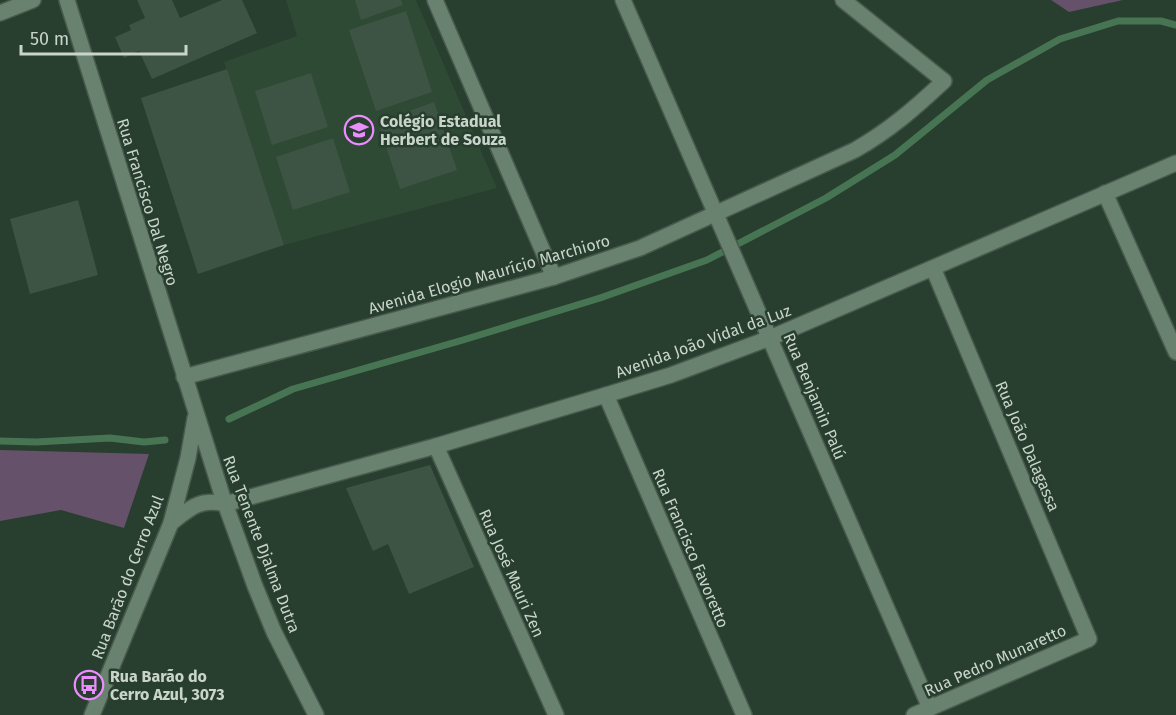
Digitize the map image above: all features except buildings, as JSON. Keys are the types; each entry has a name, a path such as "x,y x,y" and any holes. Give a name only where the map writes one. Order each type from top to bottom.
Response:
{"street":[{"path":"0,13 33,0"},
{"name":"Rua Francisco Dal Negro","path":"67,0 195,415"},
{"path":"435,0 554,277"},
{"name":"Rua Benjamin Palú","path":"623,0 930,708"},
{"name":"Avenida Elogio Maurício Marchioro","path":"184,377 554,277 640,248 855,150 908,115 944,81 843,0"},
{"name":"Avenida João Vidal da Luz","path":"171,523 190,508 201,503 214,501 225,504 436,446 606,395 712,360 770,338 1176,163"},
{"path":"1105,193 1176,352"},
{"name":"Rua João Dalagassa","path":"933,268 1089,639"},
{"name":"Rua Francisco Favoretto","path":"606,395 744,715"},
{"name":"Rua Tenente Djalma Dutra","path":"195,415 225,504 274,632 316,715"},
{"name":"Rua Barão do Cerro Azul","path":"92,715 171,523 188,458 195,415"},
{"name":"Rua José Mauri Zen","path":"436,446 556,715"},
{"name":"Rua Pedro Munaretto","path":"914,715 1089,639"}],"shaded area":[{"name":"Colégio Estadual Herbert de Souza","path":"286,0 416,0 497,188 284,245 224,62 297,36"},
{"path":"1051,0 1123,0 1069,12"},
{"path":"0,450 149,454 124,528 61,510 0,521"}],"waterway":[{"path":"229,419 293,389 600,298 707,260 826,198 895,155 987,80 1060,39 1118,21 1161,21 1176,25"},
{"path":"0,441 36,442 110,438 144,442 165,440"}],"place":[{"name":"Colégio Estadual Herbert de Souza","path":"359,130"},
{"name":"Rua Barão do Cerro Azul, 3073","path":"89,685"}]}
